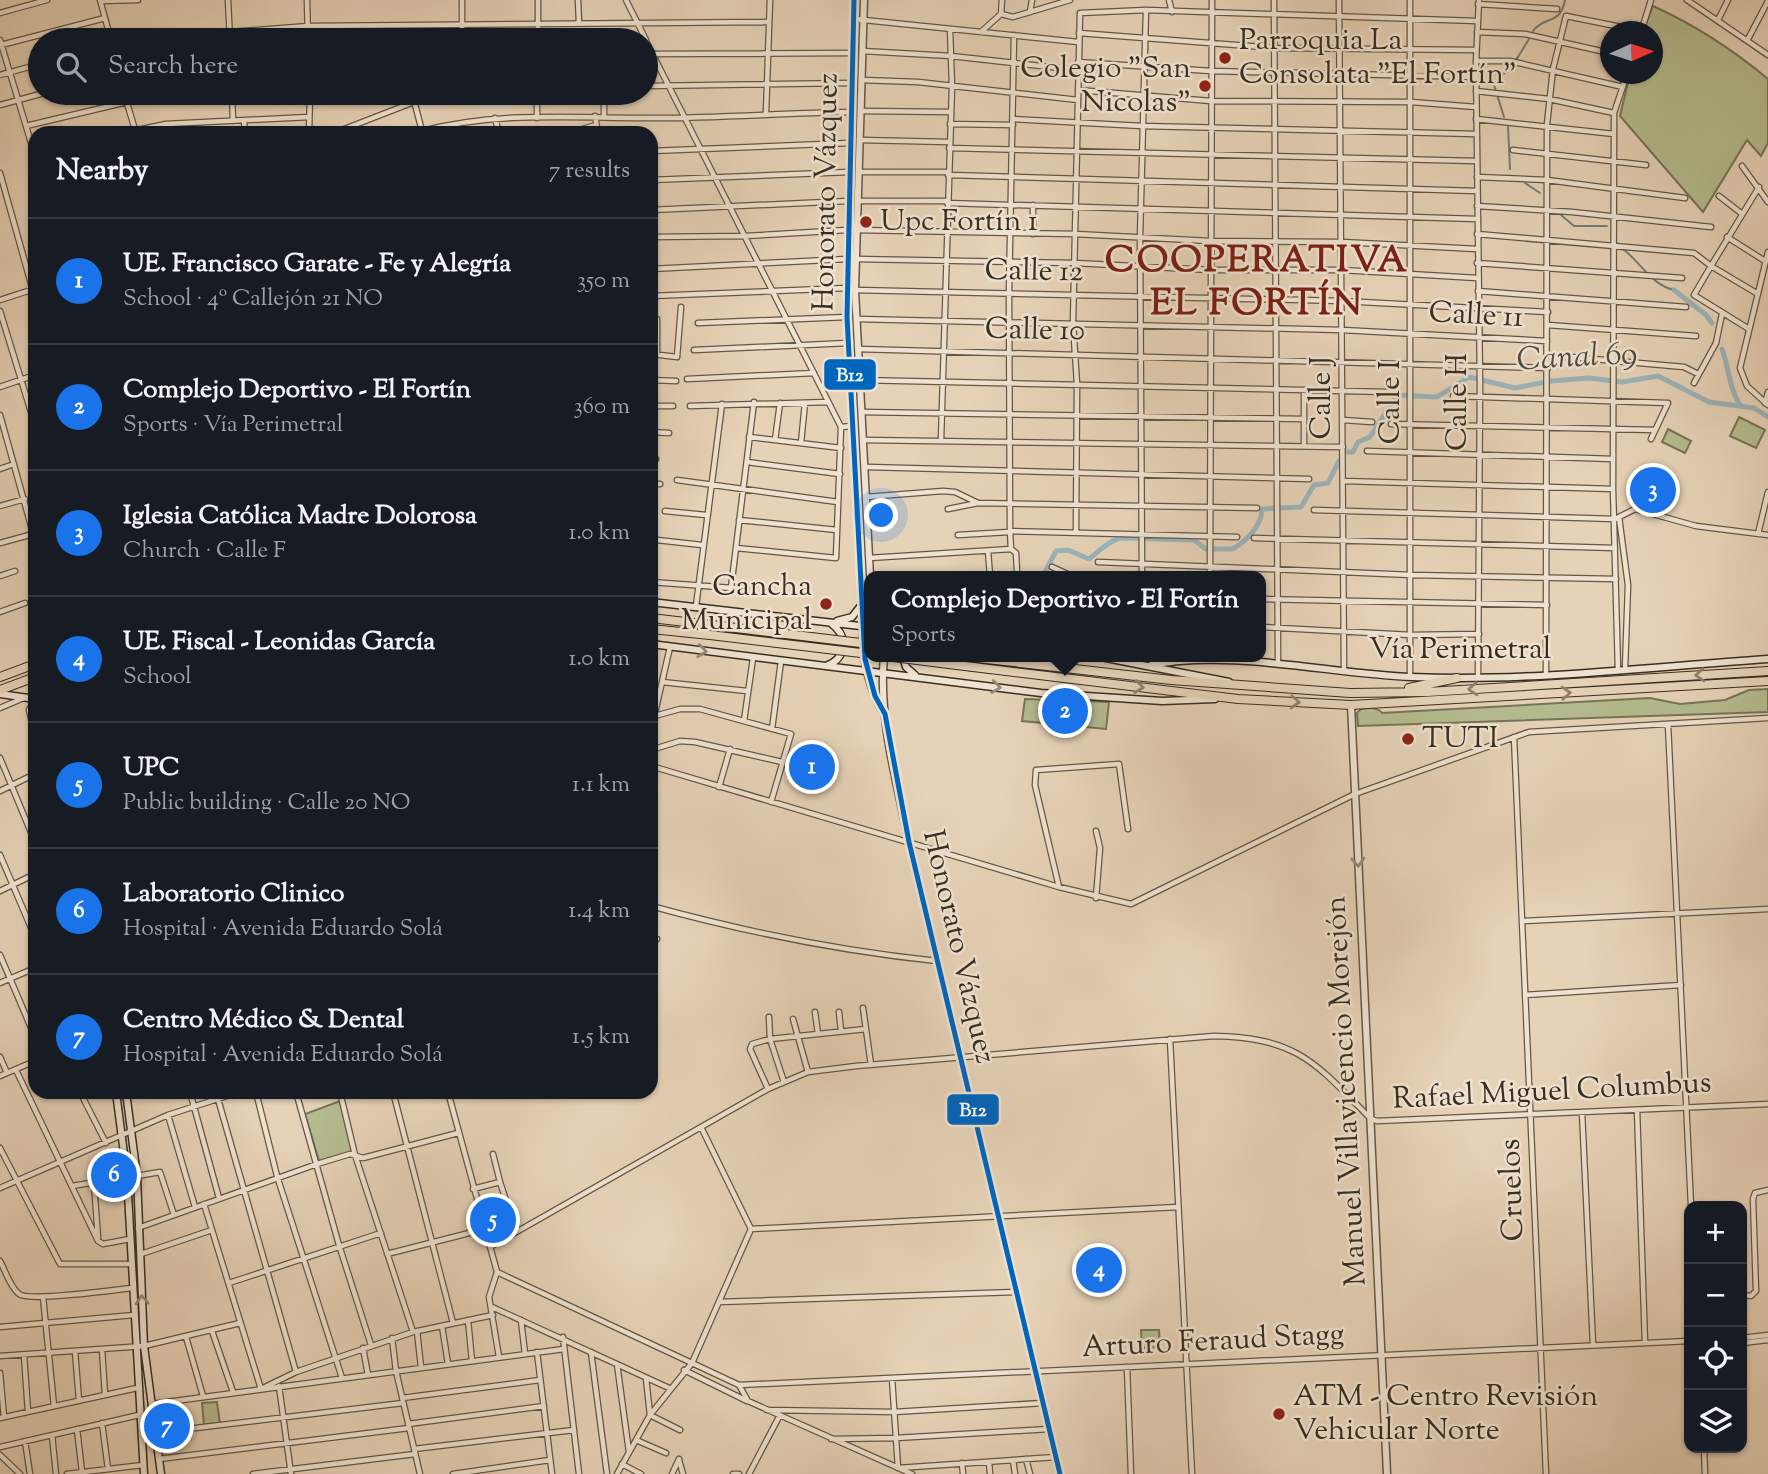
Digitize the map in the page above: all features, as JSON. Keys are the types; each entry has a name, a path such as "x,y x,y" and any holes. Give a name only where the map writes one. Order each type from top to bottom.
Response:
{"highway":[{"path":"658,619 864,644"},
{"path":"658,630 864,653"},
{"name":"Vía Perimetral","path":"933,662 1238,699 1351,705 1768,681"},
{"name":"Vía Perimetral","path":"1016,662 1261,689 1390,693 1768,671"},
{"path":"0,677 28,666"},
{"path":"1390,693 1457,678"},
{"path":"0,692 28,680"}],"street":[{"path":"0,13 47,0"},
{"path":"108,28 100,0 138,0"},
{"path":"228,0 230,28"},
{"path":"307,0 308,26"},
{"path":"462,0 462,28"},
{"path":"538,0 538,28"},
{"path":"578,0 579,23"},
{"path":"626,0 640,28"},
{"path":"766,113 770,0"},
{"name":"Honorato Vázquez","path":"855,0 847,230 847,317 864,609"},
{"name":"Honorato Vázquez","path":"864,0 855,290 870,571"},
{"path":"981,32 1000,14 1002,0"},
{"path":"1031,12 1032,0"},
{"path":"1000,14 1013,17 1070,0"},
{"path":"1169,0 1172,12"},
{"path":"1210,571 1212,0"},
{"path":"1274,0 1278,664"},
{"name":"Calle J","path":"1339,0 1344,671"},
{"name":"Calle I","path":"1410,0 1410,677"},
{"path":"1644,21 1651,0"},
{"path":"1718,20 1728,0"},
{"path":"1691,1 1768,55"},
{"path":"1748,39 1768,1"},
{"path":"1479,2 1557,9"},
{"name":"Calle H","path":"1478,678 1480,375 1476,50 1479,2"},
{"path":"1142,571 1140,238 1146,10"},
{"path":"1076,532 1077,384 1073,323 1080,13 1146,10 1477,21"},
{"path":"1546,674 1549,99 1564,19 1570,16 1600,22"},
{"path":"63,28 105,18"},
{"path":"854,19 1078,42"},
{"path":"282,28 769,22"},
{"path":"942,440 942,350 952,86 950,29"},
{"path":"1477,32 1525,34 1600,51"},
{"path":"1079,33 1274,48 1339,46 1476,50"},
{"path":"1011,549 1008,322 1014,35"},
{"path":"28,36 0,43 28,132"},
{"path":"862,51 951,56 1078,70"},
{"path":"658,54 853,53"},
{"path":"1476,61 1520,62 1623,87"},
{"path":"1078,62 1211,71 1476,77"},
{"path":"0,75 28,67"},
{"path":"658,69 685,116 841,427 836,558 736,548"},
{"path":"861,80 952,86 1078,100"},
{"path":"658,85 852,83"},
{"path":"1622,670 1628,585 1613,489 1614,113 1624,84"},
{"path":"1078,90 1211,101 1411,102 1476,107"},
{"path":"1476,91 1502,91 1614,113"},
{"path":"0,105 28,97"},
{"path":"26,126 114,105"},
{"path":"128,105 134,126"},
{"path":"232,105 233,121"},
{"path":"309,126 310,105"},
{"path":"352,126 406,105"},
{"path":"415,105 420,126"},
{"path":"537,105 537,118"},
{"path":"604,105 604,117"},
{"path":"860,111 950,112"},
{"path":"443,126 460,121 495,118 851,112"},
{"path":"593,126 596,125 595,116"},
{"path":"157,126 309,117"},
{"path":"495,118 497,126"},
{"path":"1476,119 1547,124 1614,134"},
{"path":"244,121 244,126"},
{"path":"950,124 1078,123 1476,134"},
{"path":"859,140 1077,152 1477,161"},
{"path":"658,151 850,143"},
{"path":"1513,150 1646,165"},
{"path":"1742,166 1768,202"},
{"path":"658,180 849,172"},
{"path":"858,172 948,173 1143,183 1341,185 1477,191"},
{"path":"0,173 28,269"},
{"path":"1477,177 1547,180 1685,198"},
{"path":"1749,329 1694,295 1759,187"},
{"path":"1719,196 1741,213"},
{"path":"658,210 848,201"},
{"path":"857,201 1477,219"},
{"path":"1033,205 1033,234"},
{"path":"1477,206 1615,216 1711,227"},
{"path":"658,237 745,236 847,230"},
{"path":"856,230 1075,234 1210,242 1342,242 1477,248"},
{"path":"1477,234 1547,238 1693,253 1758,293"},
{"path":"1727,237 1765,261"},
{"path":"1767,404 1747,386 1740,373 1768,252"},
{"path":"658,269 847,259"},
{"path":"855,259 1075,263 1210,270 1342,270 1478,278"},
{"path":"1477,263 1682,278"},
{"path":"658,296 847,288"},
{"name":"Calle 12","path":"855,290 1342,301 1548,312"},
{"path":"0,300 28,291"},
{"path":"1478,291 1686,307"},
{"path":"658,355 677,357 681,307"},
{"path":"0,311 28,402"},
{"path":"1694,383 1716,343 1722,314"},
{"path":"698,323 847,317"},
{"name":"Calle 11","path":"856,319 1342,330 1548,341"},
{"path":"1548,325 1696,336"},
{"path":"694,350 848,343"},
{"name":"Calle 10","path":"857,349 1211,356 1548,368"},
{"name":"Calle 11","path":"1548,355 1684,367 1698,374"},
{"path":"687,379 814,373"},
{"path":"0,387 28,378"},
{"path":"658,380 676,381"},
{"path":"858,380 1388,392"},
{"path":"1304,390 1304,446"},
{"path":"1767,404 1768,391"},
{"path":"1453,396 1668,403 1651,439"},
{"path":"690,406 754,402 828,402"},
{"path":"731,588 754,402"},
{"path":"775,440 780,403"},
{"path":"801,443 805,403"},
{"path":"696,606 722,404"},
{"path":"658,406 673,406"},
{"path":"860,412 1010,412 1304,419"},
{"path":"0,415 2,432 28,512"},
{"path":"1343,420 1372,422"},
{"path":"1391,424 1655,430"},
{"path":"841,427 852,426"},
{"path":"658,432 669,433"},
{"path":"750,437 841,448"},
{"path":"862,440 1343,447"},
{"path":"1367,451 1613,459"},
{"path":"746,462 840,474"},
{"path":"0,469 14,464"},
{"path":"867,467 1309,479"},
{"path":"677,480 838,502"},
{"path":"1344,481 1613,489"},
{"path":"865,497 943,491 955,492 978,503"},
{"path":"1758,534 1768,492"},
{"path":"0,506 25,499"},
{"path":"948,509 978,503 1010,502 1257,508"},
{"path":"1314,510 1617,519 1625,512 1635,509 1696,526 1768,536"},
{"path":"665,511 706,515"},
{"path":"1617,519 1616,579 1622,670"},
{"path":"739,520 837,530"},
{"path":"958,535 1076,532 1143,537 1237,537"},
{"path":"0,543 28,538"},
{"path":"1254,538 1615,548"},
{"path":"658,540 702,545"},
{"path":"869,558 1011,549 1016,553 1017,571"},
{"path":"988,551 990,571"},
{"path":"1098,562 1345,570 1412,575 1479,574 1616,579"},
{"path":"1052,567 1058,571"},
{"path":"0,576 15,571"},
{"path":"658,583 746,589"},
{"path":"1266,598 1479,606 1547,605"},
{"path":"658,602 864,627"},
{"path":"0,612 26,603"},
{"path":"825,622 852,617 863,603"},
{"path":"824,667 835,662 844,645 841,632 825,622"},
{"path":"1266,627 1411,635 1479,634"},
{"name":"Vía Perimetral","path":"658,645 1053,694 1161,701 1238,699"},
{"path":"658,696 670,647"},
{"path":"744,721 753,658"},
{"name":"Vía Perimetral","path":"1250,662 1410,677 1478,678 1768,659"},
{"path":"772,729 781,662"},
{"name":"Honorato Vázquez","path":"867,662 879,706 885,714"},
{"name":"Honorato Vázquez","path":"883,662 881,673 885,714 909,842 1060,1474"},
{"path":"905,662 910,672 922,677"},
{"name":"Vía Perimetral","path":"1133,662 1261,689"},
{"name":"Vía Perimetral","path":"1151,665 1180,662"},
{"path":"662,682 747,691"},
{"path":"0,692 26,696"},
{"path":"0,708 26,696"},
{"name":"Manuel Villavicencio Morejón","path":"1351,705 1387,1474"},
{"path":"658,715 680,709 700,709 791,734 771,802"},
{"path":"658,767 1096,898 1132,904 1143,901 1355,794 1530,732 1768,718"},
{"path":"1668,724 1691,1201"},
{"name":"Cruelos","path":"1514,737 1546,1474"},
{"path":"658,748 680,741 730,749 782,762"},
{"path":"719,787 730,749"},
{"path":"0,758 28,826"},
{"path":"1059,887 1035,785 1036,770 1119,764 1128,829"},
{"path":"0,791 28,778"},
{"path":"1096,898 1100,848 1097,831"},
{"path":"0,855 28,920"},
{"path":"0,891 28,878"},
{"path":"658,908 775,938 866,954 937,961"},
{"path":"1522,921 1768,909"},
{"path":"0,956 28,1021"},
{"path":"0,983 28,971"},
{"path":"1525,995 1681,985"},
{"path":"863,1008 871,1065"},
{"path":"815,1012 818,1034"},
{"path":"839,1012 841,1031"},
{"path":"769,1017 770,1039 784,1082"},
{"path":"793,1019 808,1072"},
{"path":"768,1089 750,1049 752,1044 770,1039 866,1029"},
{"name":"Rafael Miguel Columbus","path":"490,1247 768,1089 808,1072 1170,1040 1249,1037 1282,1044 1316,1063 1371,1119 1768,1104"},
{"path":"1170,1040 1192,1474"},
{"path":"0,1057 7,1073"},
{"path":"0,1076 28,1064"},
{"path":"16,1070 28,1094"},
{"path":"31,1099 98,1241 103,1244 130,1240"},
{"path":"84,1099 106,1143"},
{"path":"117,1099 124,1134 144,1474"},
{"path":"127,1099 137,1176 144,1346 161,1474"},
{"path":"192,1099 219,1198"},
{"path":"0,1188 168,1115 215,1099"},
{"path":"218,1099 296,1372"},
{"path":"258,1099 277,1176 342,1378"},
{"path":"298,1099 339,1245 372,1345"},
{"path":"342,1099 355,1155 415,1331 421,1367"},
{"path":"395,1099 453,1323"},
{"path":"450,1099 497,1272 489,1297 499,1357"},
{"path":"1637,1110 1645,1343"},
{"path":"1582,1112 1593,1345"},
{"path":"168,1115 195,1207"},
{"path":"617,1474 650,1415 692,1363 751,1229 701,1127"},
{"path":"138,1228 277,1176 317,1164 355,1155 363,1158 458,1133"},
{"path":"0,1148 60,1264 131,1264"},
{"path":"493,1154 510,1213"},
{"path":"137,1176 160,1172 174,1215"},
{"path":"72,1186 127,1177"},
{"path":"94,1182 98,1241"},
{"path":"473,1189 500,1182"},
{"path":"1747,1296 1756,1291 1753,1199 1755,1193 1768,1190"},
{"path":"204,1204 261,1389"},
{"path":"751,1229 1178,1207"},
{"path":"387,1254 485,1229"},
{"path":"140,1255 212,1230"},
{"path":"229,1283 381,1233"},
{"path":"0,1261 18,1294 43,1297 132,1288"},
{"path":"497,1272 739,1385 748,1401"},
{"path":"719,1302 1016,1292"},
{"path":"43,1297 54,1406"},
{"path":"492,1307 562,1336 670,1388"},
{"path":"0,1327 134,1315"},
{"path":"261,1389 296,1372 392,1338 493,1315"},
{"path":"521,1319 525,1354"},
{"path":"468,1320 472,1361"},
{"path":"0,1356 144,1346 240,1323"},
{"path":"442,1325 448,1364"},
{"path":"212,1331 233,1392"},
{"path":"562,1336 579,1474"},
{"path":"186,1337 203,1396"},
{"path":"1747,1338 1768,1337"},
{"path":"1747,1342 1768,1337"},
{"path":"392,1338 396,1371 420,1474"},
{"name":"Arturo Feraud Stagg","path":"739,1385 1684,1341"},
{"path":"363,1348 368,1375"},
{"path":"102,1349 105,1395"},
{"path":"152,1404 564,1349"},
{"path":"75,1351 79,1401"},
{"path":"590,1351 607,1474"},
{"path":"537,1352 552,1474"},
{"path":"24,1355 28,1412"},
{"path":"617,1364 629,1452"},
{"path":"1126,1367 1131,1474"},
{"path":"684,1370 912,1474"},
{"path":"0,1373 2,1418 137,1388"},
{"path":"646,1377 650,1415"},
{"path":"892,1378 898,1468"},
{"path":"154,1433 284,1418 541,1380"},
{"path":"278,1386 291,1472"},
{"path":"767,1410 894,1412 1043,1403"},
{"path":"159,1459 288,1444 544,1406"},
{"path":"0,1447 139,1415"},
{"path":"650,1415 680,1430"},
{"path":"749,1474 779,1415"},
{"path":"102,1423 108,1469"},
{"path":"77,1429 82,1472"},
{"path":"831,1438 896,1438 1049,1429"},
{"path":"253,1474 291,1472 415,1451 573,1430"},
{"path":"52,1435 56,1474"},
{"path":"636,1440 666,1453"},
{"path":"25,1441 30,1474"},
{"path":"1704,1453 1705,1474"},
{"path":"0,1455 20,1474"},
{"path":"898,1468 1056,1457"},
{"path":"672,1474 679,1459 683,1474"},
{"path":"1026,1459 1030,1474"},
{"path":"453,1474 550,1460"},
{"path":"1013,1460 1015,1474"},
{"path":"989,1462 990,1474"},
{"path":"622,1464 641,1474"},
{"path":"962,1464 963,1474"},
{"path":"66,1474 143,1465"},
{"path":"733,1474 739,1474"}],"green space":[{"path":"1653,6 1713,38 1768,79 1768,143 1761,156 1747,140 1703,212 1620,116 1628,84 1663,84 1663,21 1647,21"},
{"path":"1739,417 1765,430 1756,448 1730,436"},
{"path":"1668,429 1691,441 1685,453 1662,442"},
{"path":"1768,689 1768,712 1358,726 1357,713 1370,708 1382,713 1650,698 1680,704 1725,700 1749,690"},
{"path":"1025,699 1109,702 1106,729 1022,721"},
{"path":"340,1101 352,1152 319,1161 305,1114"},
{"path":"1141,1330 1159,1330 1160,1347 1142,1348"},
{"path":"217,1402 220,1424 204,1425 202,1403"}],"waterway":[{"path":"1533,31 1560,14 1565,0"},
{"path":"1504,117 1494,85 1518,57 1529,39"},
{"path":"1508,126 1510,169"},
{"path":"1525,183 1540,193"},
{"path":"1561,215 1574,226 1607,226"},
{"path":"1623,249 1653,279 1674,290"},
{"path":"1674,290 1706,315 1712,323"},
{"path":"1722,349 1740,405"},
{"name":"Canal 69","path":"1347,452 1353,452 1358,442 1370,437 1397,395 1437,397 1469,377 1515,388 1551,381 1589,378 1622,382 1658,376 1709,402 1754,408 1768,417"},
{"name":"Canal 69","path":"1046,571 1056,551 1068,550 1089,559 1109,543 1121,538 1194,540 1206,549 1232,549 1252,532 1262,509 1301,507 1314,485 1328,483 1339,461"}],"transit line":[{"name":"B12","path":"854,0 847,317 864,640"},
{"name":"B12","path":"866,662 875,696 885,714 909,842 1060,1474"}],"place":[{"name":"Parroquia La Consolata \"El Fortín\"","path":"1225,58"},
{"name":"Colegio \"San Nicolas\"","path":"1205,86"},
{"name":"Upc Fortín 1","path":"866,222"},
{"name":"Iglesia Católica Madre Dolorosa","path":"1653,490"},
{"name":"Cancha Municipal","path":"826,604"},
{"name":"Complejo Deportivo - El Fortín","path":"1065,711"},
{"name":"TUTI","path":"1408,739"},
{"name":"UE. Francisco Garate - Fe y Alegría","path":"812,767"},
{"name":"Laboratorio Clinico","path":"114,1175"},
{"name":"UPC","path":"493,1220"},
{"name":"UE. Fiscal - Leonidas García","path":"1099,1270"},
{"name":"ATM - Centro Revisión Vehicular Norte","path":"1279,1414"},
{"name":"Centro Médico & Dental","path":"167,1426"}],"district":[{"name":"COOPERATIVA EL FORTÍN","path":"1257,284"}]}
